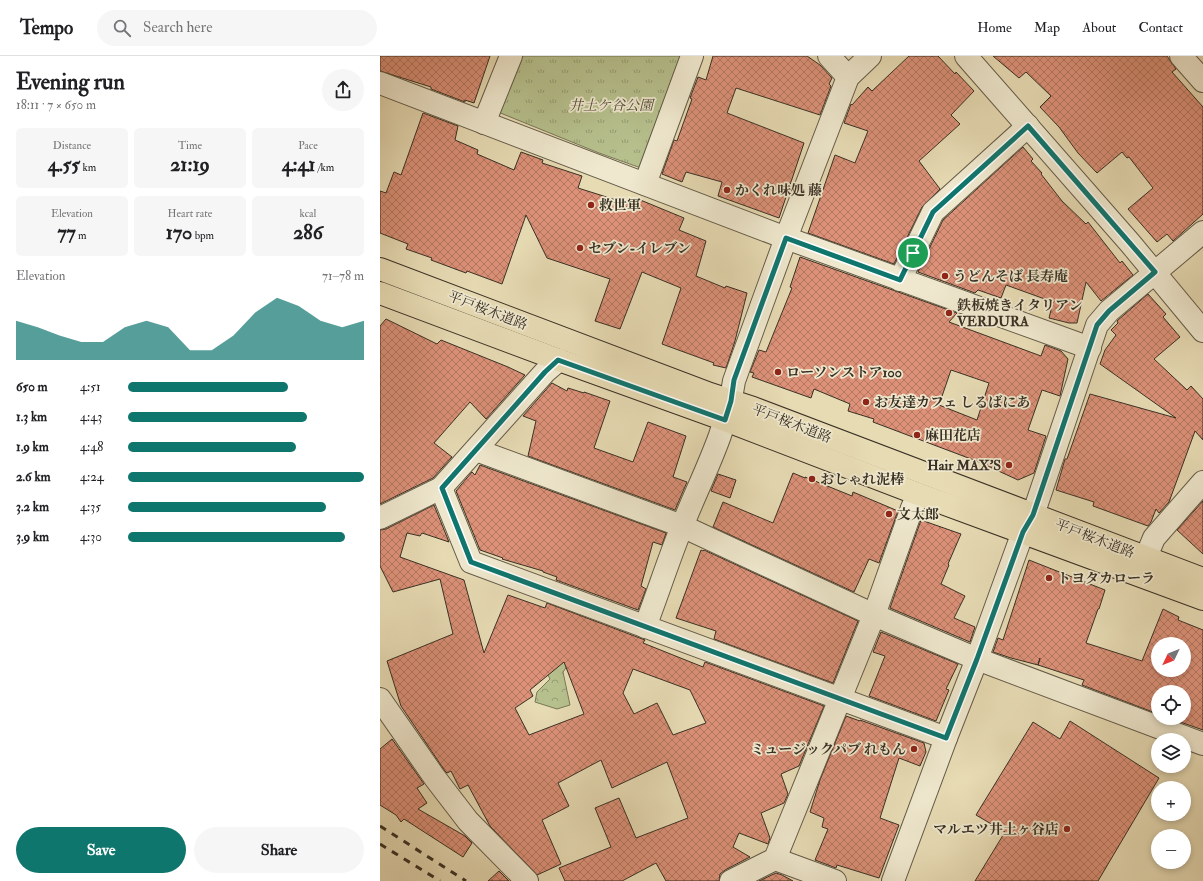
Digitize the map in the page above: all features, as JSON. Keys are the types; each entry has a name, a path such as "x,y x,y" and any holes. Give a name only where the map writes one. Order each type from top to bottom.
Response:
{"main road":[{"name":"平戸桜木道路","path":"380,269 728,410 918,494 1146,557 1203,579"},
{"name":"平戸桜木道路","path":"380,293 558,360 728,410 760,411 1203,599"}],"street":[{"path":"484,123 511,56"},
{"path":"645,184 692,56"},
{"path":"829,56 848,77"},
{"path":"645,627 682,526 719,438 728,410 734,380 786,238 848,77 870,56"},
{"path":"966,56 1155,272 1203,330"},
{"path":"1181,56 1203,81"},
{"path":"380,83 786,238 1090,348"},
{"path":"900,280 933,212 1028,126"},
{"path":"893,881 1028,524 1097,325 1109,311 1203,232"},
{"path":"380,518 442,488 545,372 558,360"},
{"path":"476,450 682,526 874,615 977,659 1203,744"},
{"path":"1146,557 1154,538 1203,482"},
{"path":"442,488 471,562 946,738"},
{"path":"730,881 775,859 874,615 918,494"},
{"path":"380,699 435,778 468,821 527,881"},
{"path":"775,859 835,881"}],"green space":[{"name":"井土ケ谷公園","path":"521,56 683,56 641,168 599,153 498,112"},
{"path":"557,661 570,662 563,672 570,705 557,709 535,702 537,692 550,679 544,667"}],"building":[{"path":"380,56 490,56 474,103 465,100 465,102 431,89 431,87 380,71"},
{"path":"713,56 807,56 820,65 832,78 829,84 831,86 820,115 736,88 727,113 804,143 779,218 718,196 722,182 686,172 682,182 662,174 674,140 677,141 698,77 706,80"},
{"path":"909,56 938,56 974,91 951,115 960,124 919,161 940,189 922,207 894,264 808,233 835,155 855,163 868,131 844,123 851,104 852,105 868,87 872,91"},
{"path":"993,56 1167,56 1176,69 1172,72 1203,107 1203,214 1173,241 1167,234 1157,242 1128,209 1153,188 1129,157 1127,158 1122,152 1097,173 1078,153 1059,127 1040,107 1051,96 1026,72 1019,78"},
{"path":"423,113 458,126 455,140 478,150 477,154 514,170 521,152 543,160 542,163 582,176 578,188 635,206 638,199 684,218 679,230 706,241 696,276 725,288 726,286 747,293 735,341 726,368 713,365 714,363 662,344 681,288 642,272 620,329 595,321 610,279 547,258 526,215 502,284 431,260 432,258 406,249 408,244 380,233 380,191 386,193 394,172 401,175"},
{"path":"1023,147 1033,159 1031,161 1042,173 1041,174 1062,201 1086,224 1088,222 1120,263 1122,261 1133,275 1101,301 1086,282 1077,323 1069,323 1049,318 1053,302 1006,285 1001,298 978,290 975,293 918,272 943,220"},
{"path":"800,257 957,313 949,322 1041,356 1045,345 1061,351 1068,359 1060,396 1042,390 1028,430 1046,436 1034,473 1018,480 979,462 873,422 874,419 848,411 850,404 814,389 811,398 752,377 754,373 750,372 759,350 766,352 792,288 790,287","holes":["951,370 989,383 977,420 939,405"]},
{"path":"1148,294 1166,314 1163,317 1180,337 1154,359 1187,390 1191,386 1203,399 1203,440 1195,431 1169,502 1159,513 1156,509 1148,526 1093,506 1094,502 1056,490 1065,459 1067,459 1090,394 1176,418 1100,364 1105,350 1116,335 1111,330 1118,323 1117,321"},
{"path":"386,319 437,344 441,340 525,375 486,419 470,402 434,443 452,457 433,478 380,504 380,326"},
{"path":"552,383 567,391 568,388 610,401 594,448 633,462 648,422 686,436 673,477 687,482 675,510 528,456 536,421 523,416"},
{"path":"480,465 666,533 662,545 653,542 641,586 646,589 638,610 556,580 557,577 543,571 502,559 503,558 480,550 456,491 472,472 475,475"},
{"path":"793,473 852,496 853,492 898,511 879,563 869,559 854,592 713,527 723,502 773,523"},
{"path":"718,474 736,480 730,498 711,491"},
{"path":"1203,501 1203,554 1177,530"},
{"path":"434,505 449,542 422,533 420,536 407,533 400,557 464,580 484,653 508,595 545,608 547,603 645,640 643,643 703,667 705,662 824,706 799,766 781,774 788,794 784,803 761,813 770,838 768,844 739,833 733,847 750,857 725,870 720,874 719,881 666,881 656,863 622,881 565,881 559,868 611,847 595,808 619,798 636,838 688,818 667,762 612,788 601,760 558,783 569,806 542,820 561,864 537,875 490,826 468,785 460,789 451,771 447,773 445,771 401,706 387,661 453,634 440,579 393,592 380,566 380,530 386,529","holes":["564,662 584,714 529,735 515,708 533,696 530,690","633,669 690,690 706,723 673,735 657,703 634,714 623,693"]},
{"path":"921,520 961,534 941,584 965,596 954,618 975,627 970,642 890,608"},
{"path":"701,550 704,550 858,621 833,683 714,639 716,631 676,618"},
{"path":"1029,560 1105,590 1086,643 1142,661 1151,639 1151,677 1191,677 1191,637 1152,637 1163,609 1179,617 1178,620 1203,630 1203,730 1189,725 1191,725 1191,685 1151,685 1151,711 1082,685 1084,680 993,652 998,638 1003,640"},
{"path":"881,632 958,664 946,689 949,690 936,721 869,696 885,656 873,652"},
{"path":"846,716 924,743 926,752 920,766 899,758 880,818 899,825 879,878 837,865 836,868 815,860 828,829 822,827 824,818 810,812 820,780"},
{"name":"マルエツ井土ヶ谷店","path":"1070,721 1159,778 1157,781 1151,781 1151,792 1098,881 975,881 1005,832 976,815 1033,722 1060,739"},
{"path":"392,739 424,784 417,788 427,803 418,809 465,836 472,843 463,857 404,819 401,822 396,815 380,805 380,749"},
{"path":"499,871 509,881 488,881"},
{"path":"776,873 793,881 759,881"}],"railway":[{"path":"380,826 466,881"},
{"path":"380,844 440,881"}],"place":[{"name":"かくれ味処 藤","path":"727,190"},
{"name":"救世軍","path":"591,205"},
{"name":"セブン-イレブン","path":"580,248"},
{"name":"うどんそば 長寿庵","path":"945,276"},
{"name":"鉄板焼きイタリアン VERDURA","path":"949,313"},
{"name":"ローソンストア100","path":"778,372"},
{"name":"お友達カフェ しるばにあ","path":"866,402"},
{"name":"麻田花店","path":"917,435"},
{"name":"Hair MAX'S","path":"1009,465"},
{"name":"おしゃれ泥棒","path":"812,479"},
{"name":"文太郎","path":"889,514"},
{"name":"トヨタカローラ","path":"1049,578"},
{"name":"ミュージックパブ れもん","path":"914,749"},
{"name":"マルエツ井土ヶ谷店","path":"1067,829"}],"route":[{"path":"1028,126 1155,272 1109,311 1097,325 1033,515 1023,532 977,659 946,738 471,562 442,488 545,372 558,360 725,420 731,401 734,380 786,238 900,280 913,253 933,212 1028,126"}]}
